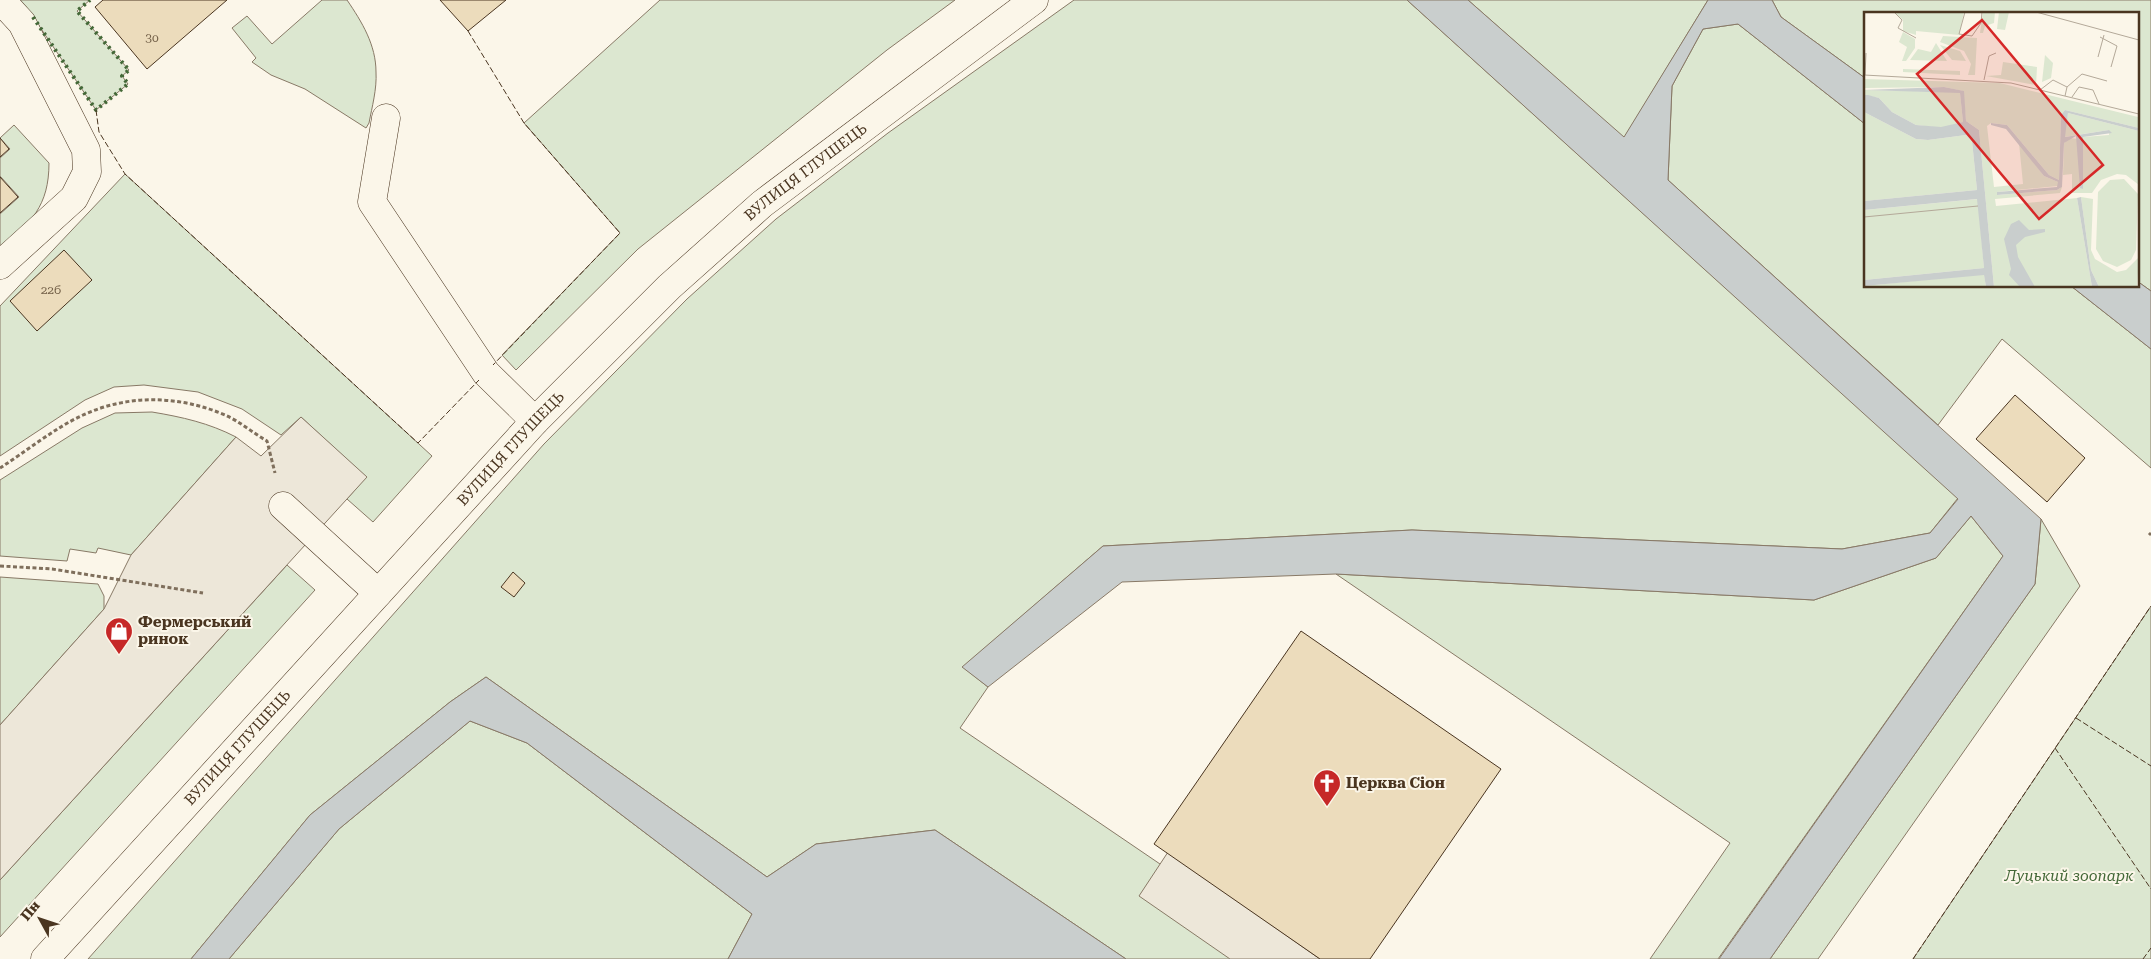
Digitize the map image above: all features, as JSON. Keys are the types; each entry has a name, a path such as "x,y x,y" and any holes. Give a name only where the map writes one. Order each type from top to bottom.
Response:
{"street":[{"path":"0,265 74,198 87,172 86,150 22,23 1,0"},
{"name":"ВУЛИЦЯ ГЛУШЕЦЬ","path":"45,959 535,421 670,287 762,204 1031,1"},
{"path":"386,118 372,202 486,373 535,421"},
{"path":"283,506 378,593"}],"path":[{"path":"0,468 80,417 118,402 155,399 182,402 226,416 267,441 283,506"},
{"path":"0,566 52,568 203,593"}],"green space":[{"path":"18,0 90,0 77,11 129,70 122,76 128,84 96,110 29,11"},
{"path":"322,0 347,0 363,25 371,43 374,52 376,85 369,123 366,128 305,89 271,75 252,62 256,58 232,28 247,16 272,44"},
{"path":"660,0 955,0 887,50 638,249 516,370 502,355 620,233 524,123"},
{"path":"1074,0 1407,0 1958,498 1930,533 1842,549 1412,530 1103,546 963,667 988,687 960,728 1160,864 1320,959 1126,959 935,830 816,844 767,877 486,677 450,702 310,815 191,959 88,959 544,444 687,299 776,219 888,133"},
{"path":"1468,0 1708,0 1624,138"},
{"path":"1772,0 2151,0 2151,291 2138,282 2138,12 1864,12 1864,77 1781,17"},
{"path":"1738,24 1864,123 1864,288 2074,288 2151,349 2151,468 2002,339 1938,425 1668,180 1672,86 1703,29"},
{"path":"14,125 49,163 48,178 46,191 36,212 21,231 0,249 0,214 19,197 0,176 0,158 10,149 0,138"},
{"path":"125,174 432,456 373,522 347,499 366,477 301,417 281,435 242,409 198,392 144,385 114,387 85,400 0,456 0,306"},
{"path":"152,412 195,421 236,437 131,555 98,548 96,553 70,549 67,561 0,556 0,480 82,428 115,413"},
{"path":"1971,516 2003,556 1718,959 1650,959 1730,843 1336,574 1814,600 1936,558"},
{"path":"2041,519 2080,586 1818,959 1770,959 2035,584"},
{"path":"287,565 315,590 0,937 0,880"},
{"path":"0,577 98,584 104,596 104,609 0,725"},
{"name":"Луцький зоопарк","path":"2151,606 2151,959 1913,959"},
{"path":"470,721 527,743 752,914 728,959 229,959 339,829"}],"shaded area":[{"path":"1407,0 1468,0 1624,137 1708,0 1772,0 1781,17 1864,77 1864,123 1738,24 1703,29 1672,86 1668,180 2041,519 2035,584 1770,959 1719,959 2003,556 1971,516 1936,558 1814,600 1336,574 1122,582 988,687 962,667 1103,546 1412,530 1842,549 1930,533 1958,499"},
{"path":"2138,282 2151,291 2151,349 2074,288 2138,288"},
{"path":"301,417 367,477 0,880 0,725 104,609 131,555 236,437 261,456"},
{"path":"486,677 767,877 816,844 935,830 1126,959 728,959 752,914 527,743 470,721 339,829 229,959 191,959 310,815 450,702"},
{"path":"1168,852 1320,959 1230,959 1139,896"}],"building":[{"path":"103,0 227,0 147,69 95,7"},
{"path":"440,0 506,0 468,31"},
{"path":"0,138 9,149 0,157"},
{"path":"0,177 18,197 0,213"},
{"path":"64,250 92,280 37,331 10,301"},
{"path":"2015,395 2085,458 2047,502 1976,439"},
{"path":"513,572 525,583 514,597 501,587"},
{"name":"Церква Сіон","path":"1301,631 1501,769 1370,959 1320,959 1154,844"}],"hedge":[{"path":"33,17 96,110 128,84 122,76 129,70 77,11 90,0"}],"fence":[{"path":"468,31 524,123 620,233 493,365"},
{"path":"96,110 99,132 125,174 418,443 479,380"},
{"path":"1913,959 2151,606"},
{"path":"2076,718 2151,766"},
{"path":"2055,748 2151,889"},
{"path":"2143,959 2151,948"}],"place":[{"name":"Фермерський ринок","path":"119,655"},
{"name":"Церква Сіон","path":"1327,807"}]}
